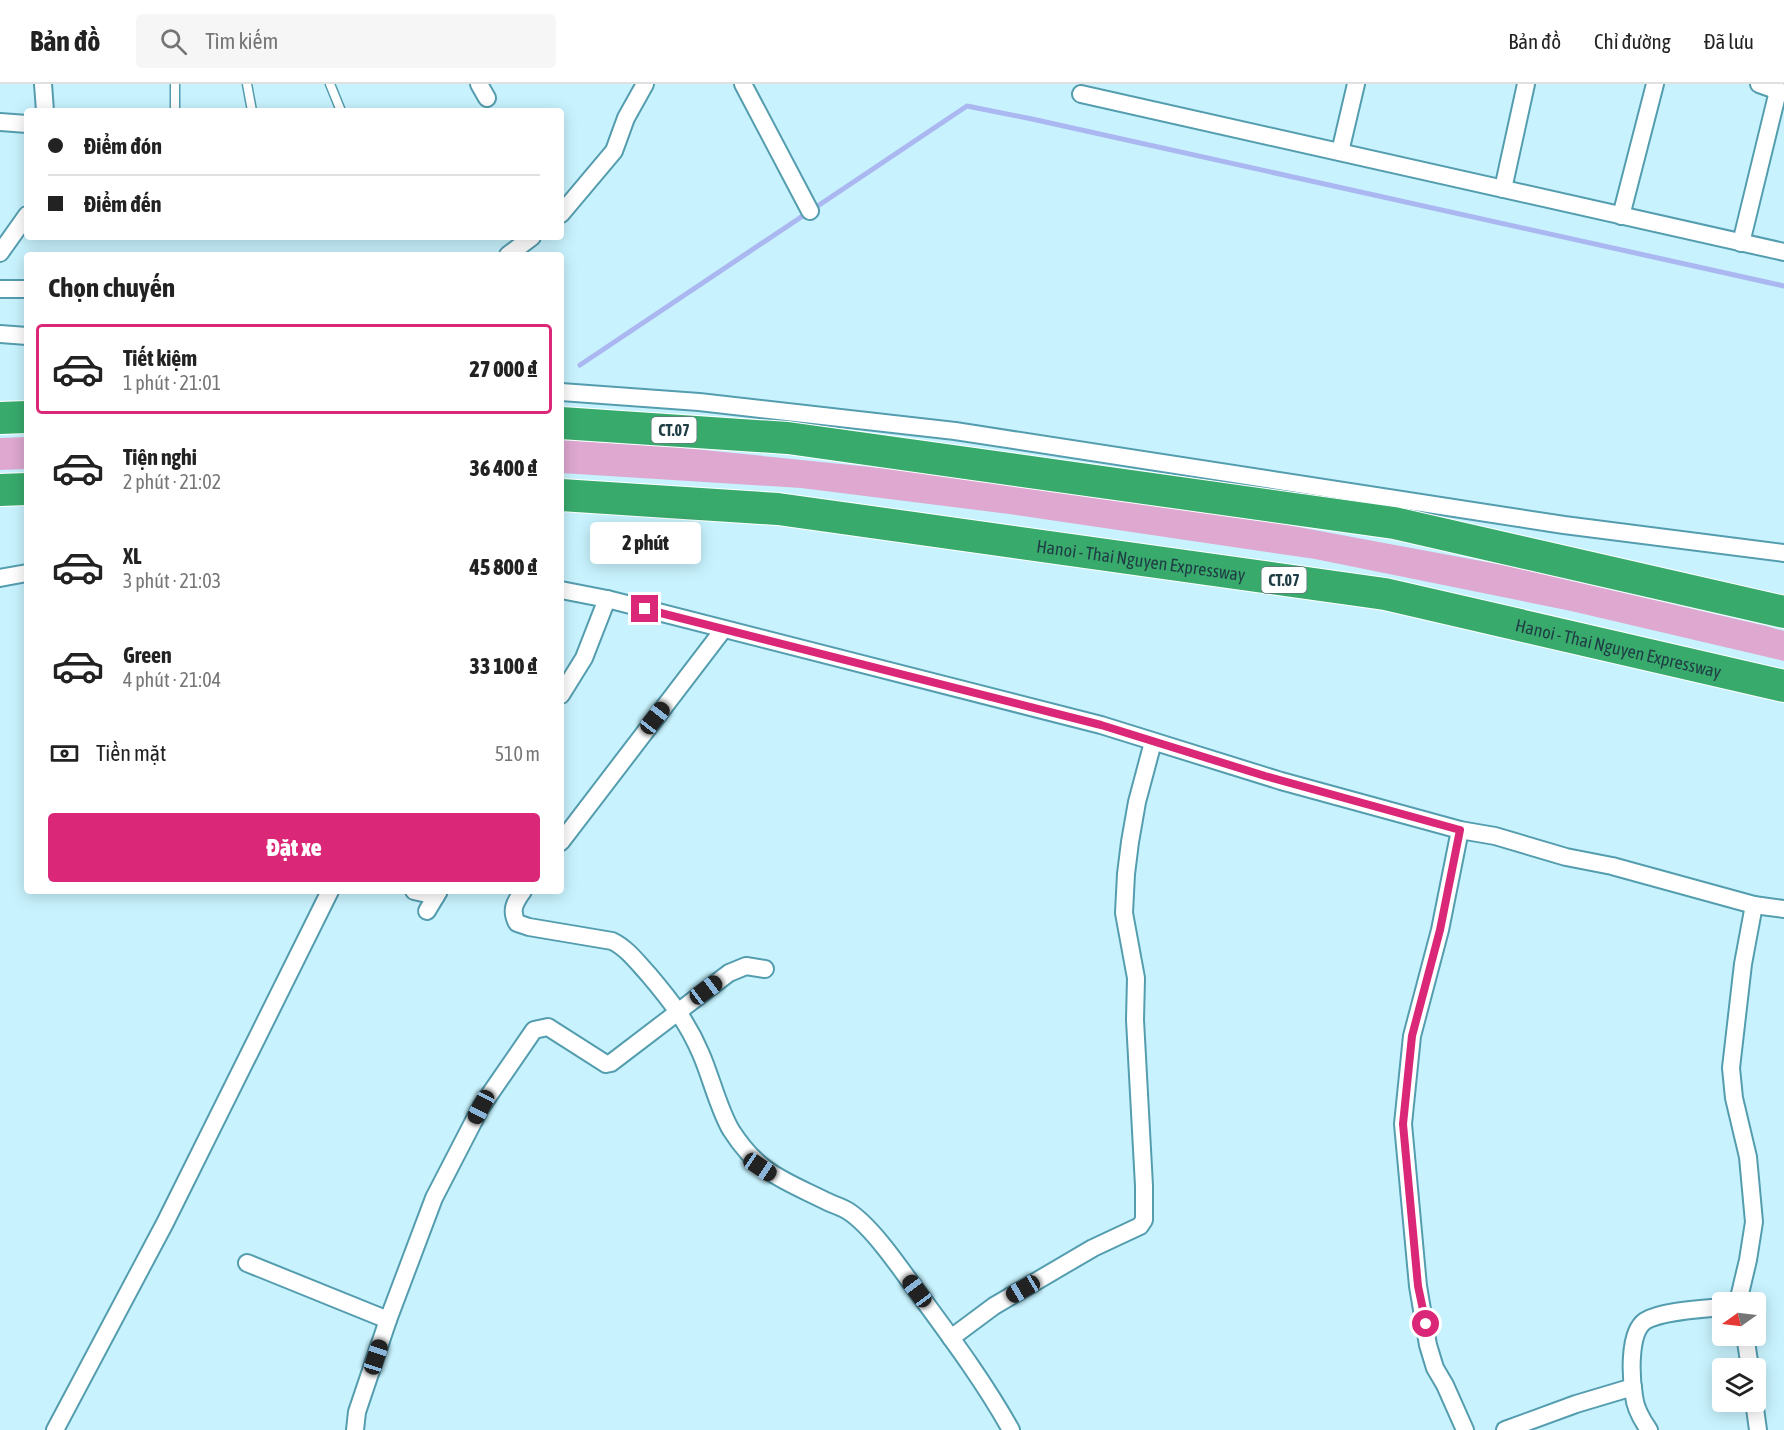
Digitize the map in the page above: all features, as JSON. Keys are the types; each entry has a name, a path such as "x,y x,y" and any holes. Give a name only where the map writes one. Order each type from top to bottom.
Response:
{"highway":[{"path":"0,418 24,417"},
{"name":"CT.07","path":"564,423 788,438 1394,523 1784,612"},
{"path":"0,490 24,489"},
{"name":"Hanoi - Thai Nguyen Expressway","path":"564,495 778,509 1385,594 1784,686"}],"street":[{"path":"43,84 45,108"},
{"path":"564,210 614,151 626,118 645,84"},
{"path":"742,84 810,211"},
{"path":"1340,152 1356,84"},
{"path":"1503,189 1526,84"},
{"path":"1622,216 1654,84"},
{"path":"1741,243 1781,92 1759,84"},
{"path":"1082,94 1104,91 1340,152 1784,252"},
{"path":"0,122 24,124"},
{"path":"0,253 24,218"},
{"path":"512,252 528,240"},
{"path":"0,289 24,289"},
{"path":"0,334 24,336"},
{"path":"564,392 699,402 955,431 1564,525 1784,553"},
{"path":"0,578 24,574"},
{"path":"564,591 607,599 1101,725 1272,778 1460,830 1495,836 1566,857 1612,866 1754,905 1784,909"},
{"path":"564,690 584,658 607,599"},
{"path":"564,838 723,630"},
{"path":"951,1338 994,1306 1093,1248 1140,1226 1144,1220 1135,1020 1136,978 1134,956 1128,939 1124,914 1130,842 1137,802 1153,742"},
{"path":"1460,830 1440,930 1412,1036 1403,1124 1418,1286 1428,1345 1435,1368 1465,1430"},
{"path":"55,1430 165,1223 329,894"},
{"path":"427,911 437,894"},
{"path":"521,894 513,907 513,915 517,923 612,941 620,945 644,969 678,1010 689,1028 730,1128 746,1152 760,1167 776,1177 849,1211 863,1224 893,1259 951,1338 994,1399 1011,1430"},
{"path":"1740,1292 1754,1222 1748,1157 1734,1098 1731,1068 1741,974 1754,905"},
{"path":"355,1430 357,1412 388,1320 434,1198 481,1107 534,1030 548,1027 606,1064 610,1063 678,1010 735,970 746,966 765,969"},
{"path":"247,1263 388,1320"},
{"path":"1649,1430 1641,1419 1634,1398 1632,1348 1638,1328 1646,1320 1680,1311 1712,1308"},
{"path":"1505,1430 1576,1404 1633,1387"},
{"path":"1756,1412 1758,1430"}],"lane":[{"path":"175,84 175,108"},
{"path":"247,84 251,108"},
{"path":"330,84 340,108"}],"shaded area":[{"path":"24,437 24,469 0,470 0,438"},
{"path":"564,440 674,447 1000,480 1223,513 1508,566 1766,626 1784,631 1784,661 1571,611 1315,559 1009,514 801,488 564,473"}],"waterway":[{"path":"580,365 967,106 1784,286"}],"route":[{"path":"645,609 1101,725 1265,776 1460,830 1440,930 1412,1036 1403,1124 1418,1286 1426,1324"}]}
